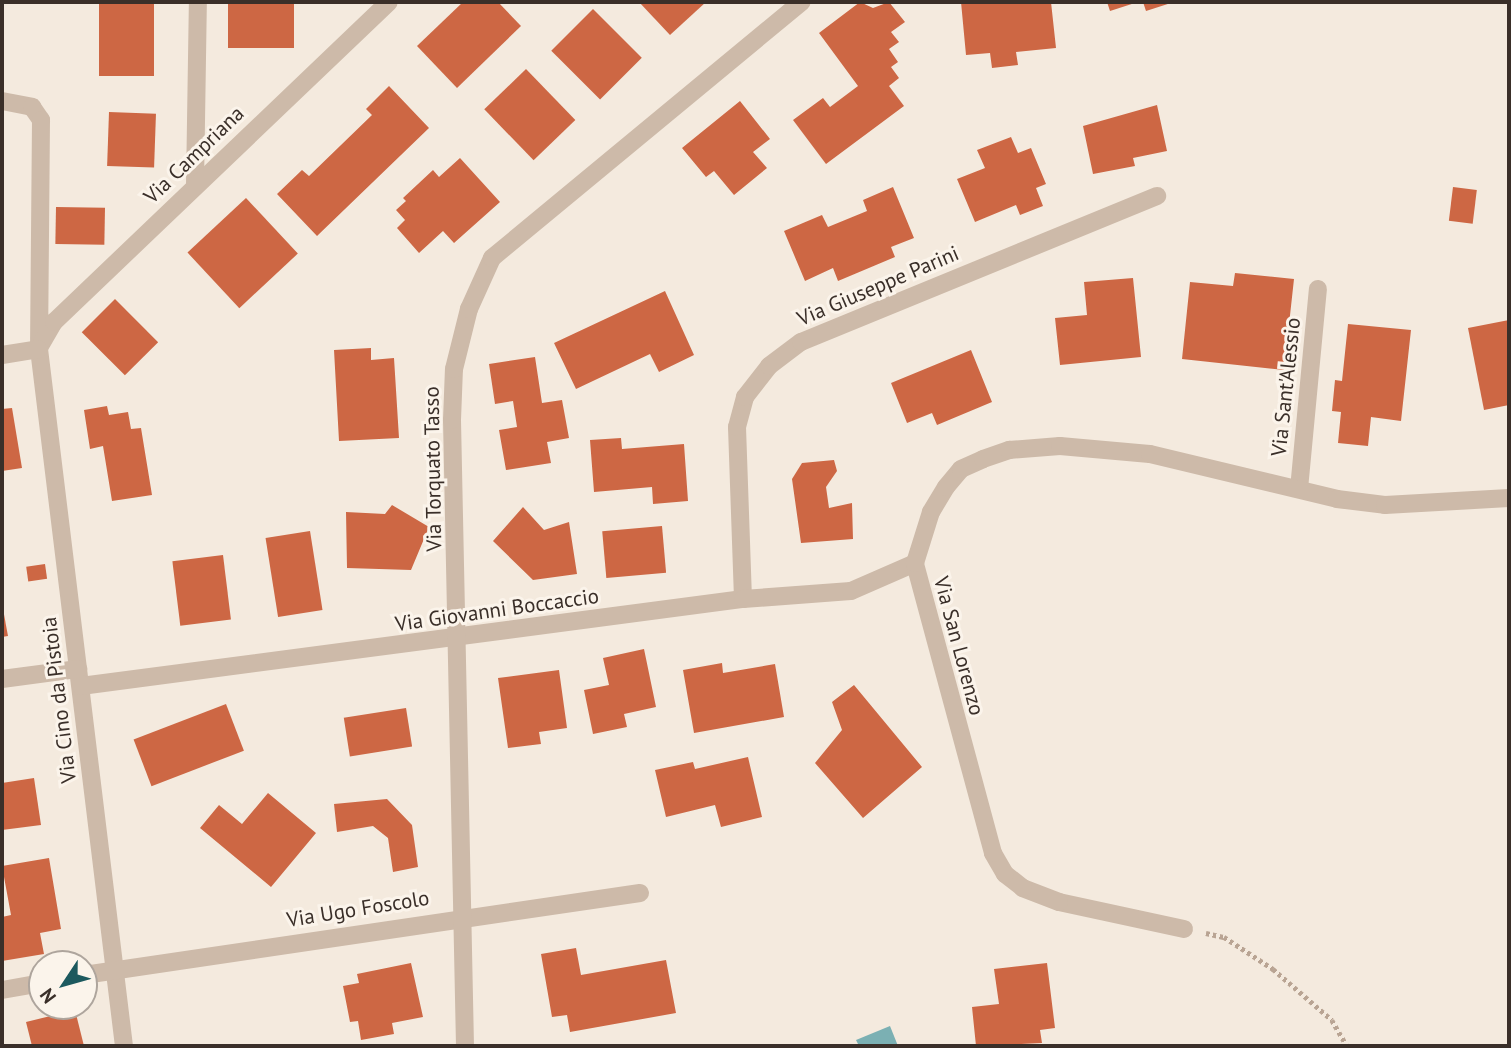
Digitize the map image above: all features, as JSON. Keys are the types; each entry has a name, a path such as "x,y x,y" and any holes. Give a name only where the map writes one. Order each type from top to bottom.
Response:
{"street":[{"path":"195,185 198,2"},
{"name":"Via Campriana","path":"39,349 54,322 389,2"},
{"name":"Via Torquato Tasso","path":"466,1046 460,639 452,420 454,369 469,309 492,258 802,2"},
{"name":"Via Cino da Pistoia","path":"2,101 32,107 41,120 39,349 124,1046"},
{"name":"Via Giuseppe Parini","path":"743,599 737,427 745,397 769,366 801,342 1157,196"},
{"name":"Via Sant'Alessio","path":"1299,489 1318,289"},
{"path":"2,355 39,349"},
{"name":"Via San Lorenzo","path":"1184,929 1059,902 1023,888 1005,874 993,853 915,563 931,512 946,487 961,469 1009,450 1060,446 1150,454 1299,489 1385,505 1509,498"},
{"name":"Via Giovanni Boccaccio","path":"2,679 80,677 460,639 743,599 851,591 915,563"},
{"name":"Via Ugo Foscolo","path":"98,973 464,916 640,893"},
{"path":"2,990 28,985"}],"path":[{"path":"1184,929 1224,937 1273,969 1332,1020 1348,1046"}],"water":[{"path":"890,1026 898,1046 859,1046 856,1040"}],"building":[{"path":"99,2 154,2 154,76 99,76"},
{"path":"228,2 294,2 294,48 228,48"},
{"path":"463,2 498,2 521,26 457,88 417,46"},
{"path":"639,2 706,2 670,35"},
{"path":"860,2 873,8 889,2 905,22 891,32 899,42 889,49 898,62 891,67 899,78 889,86 904,106 826,164 793,120 823,98 830,107 858,86 819,33"},
{"path":"961,2 1051,2 1056,48 1016,52 1018,65 992,68 990,53 966,55"},
{"path":"1107,2 1138,2 1110,11"},
{"path":"1143,2 1174,2 1146,11"},
{"path":"593,9 642,58 600,100 551,51"},
{"path":"526,69 575,120 534,160 484,109"},
{"path":"389,86 429,128 317,236 277,194 302,170 309,176 372,115 366,109"},
{"path":"740,101 770,139 753,152 767,168 734,195 714,171 706,177 682,148"},
{"path":"1157,105 1167,151 1133,158 1135,166 1093,174 1083,126"},
{"path":"109,112 156,114 154,168 107,166"},
{"path":"1011,137 1018,153 1031,148 1046,184 1036,188 1043,206 1020,215 1016,205 975,222 957,179 985,168 977,150"},
{"path":"460,158 500,202 454,243 443,231 419,253 397,228 405,220 396,210 406,201 403,198 433,170 439,177"},
{"path":"893,187 914,238 891,247 895,257 838,281 833,268 805,281 784,231 822,215 828,227 867,211 863,200"},
{"path":"1453,187 1477,190 1473,224 1449,221"},
{"path":"246,198 298,254 239,308 187,253"},
{"path":"56,207 105,208 104,245 55,244"},
{"path":"1235,273 1294,279 1284,370 1182,359 1190,282 1233,286"},
{"path":"1133,278 1141,357 1060,365 1055,318 1087,315 1084,282"},
{"path":"665,291 694,355 659,372 650,354 576,389 554,343"},
{"path":"115,299 158,342 125,375 82,332"},
{"path":"1509,320 1509,405 1484,410 1468,328"},
{"path":"1348,324 1411,330 1401,421 1371,417 1368,446 1338,443 1341,412 1332,411 1335,380 1342,381"},
{"path":"371,348 371,360 394,358 399,438 339,441 334,350"},
{"path":"971,350 992,402 937,425 932,413 907,423 891,383"},
{"path":"535,357 542,403 562,400 569,438 547,442 551,463 506,470 499,430 517,427 513,401 495,404 489,364"},
{"path":"107,406 109,415 128,412 131,429 141,428 152,495 112,501 103,446 90,449 84,410"},
{"path":"12,408 22,468 2,471 2,409"},
{"path":"621,438 622,449 684,444 688,501 653,504 652,487 594,492 590,440"},
{"path":"834,460 837,471 826,487 829,508 852,503 853,539 801,543 792,479 802,463"},
{"path":"392,505 429,527 411,570 347,568 346,512 385,514"},
{"path":"523,507 544,530 569,522 577,574 533,580 493,541"},
{"path":"662,526 666,573 606,578 602,531"},
{"path":"310,531 323,610 278,617 266,538"},
{"path":"223,555 231,620 180,626 172,561"},
{"path":"45,564 47,579 28,581 26,567"},
{"path":"2,610 8,636 2,637"},
{"path":"644,649 656,707 624,714 627,727 593,734 584,690 609,685 603,658"},
{"path":"722,663 723,673 775,664 784,717 694,733 683,670"},
{"path":"559,670 567,728 539,732 541,744 508,748 498,678"},
{"path":"854,685 922,767 863,818 815,763 842,730 832,702"},
{"path":"226,704 244,751 151,786 134,739"},
{"path":"406,708 412,747 350,756 344,718"},
{"path":"748,757 762,817 721,827 715,805 666,817 655,770 693,762 695,769"},
{"path":"34,778 41,825 2,830 2,783"},
{"path":"268,793 316,833 271,887 200,828 219,805 242,824"},
{"path":"387,799 412,825 418,867 393,872 388,838 373,826 337,832 334,804"},
{"path":"49,858 61,929 40,933 43,950 28,950 28,957 2,961 2,917 11,915 2,866"},
{"path":"576,948 581,975 666,960 676,1013 570,1032 567,1015 552,1017 541,954"},
{"path":"411,963 423,1017 392,1023 394,1034 361,1040 358,1021 350,1022 343,986 359,983 357,974"},
{"path":"1047,963 1055,1028 1040,1030 1042,1043 976,1046 972,1007 999,1004 994,969"},
{"path":"78,1020 84,1046 32,1046 26,1022"}]}
